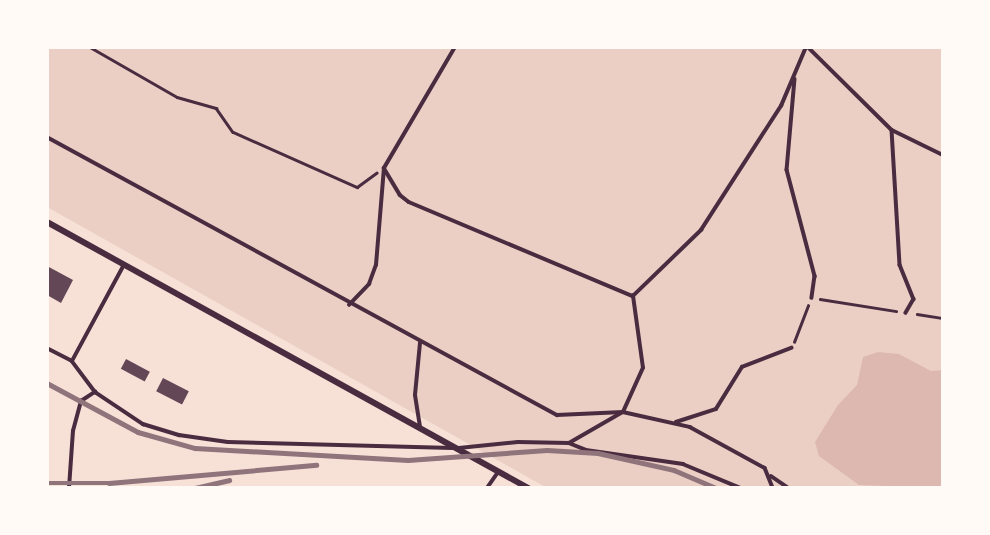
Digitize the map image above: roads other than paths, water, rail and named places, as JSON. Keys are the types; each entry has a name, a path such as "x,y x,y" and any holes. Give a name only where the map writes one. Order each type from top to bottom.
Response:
{"street":[{"path":"47,222 528,488"}],"lane":[{"path":"349,305 369,284 376,265 384,168 454,47"},
{"path":"633,296 701,230 795,77 807,47 892,130 943,155"},
{"path":"795,77 787,170 815,276 812,298"},
{"path":"892,130 900,265 914,299 906,313"},
{"path":"47,137 349,305 557,415 623,412 674,422 732,448 789,488"},
{"path":"384,168 400,195 409,202 633,296"},
{"path":"72,361 124,265"},
{"path":"569,443 623,412 643,368 633,296"},
{"path":"420,343 415,395 420,427"},
{"path":"47,348 72,361 95,392 143,424 179,435 357,448 460,448 517,442 569,443 586,450 683,464 741,488"},
{"path":"674,422 716,409 742,366 791,348"},
{"path":"69,488 73,431 81,401 95,392"},
{"path":"487,488 499,470"},
{"path":"771,476 773,488"}],"railway":[{"path":"47,383 138,432 195,448 408,460 547,450 598,453 674,470 716,488"},
{"path":"47,483 109,483 316,465"},
{"path":"195,488 229,480"}]}
